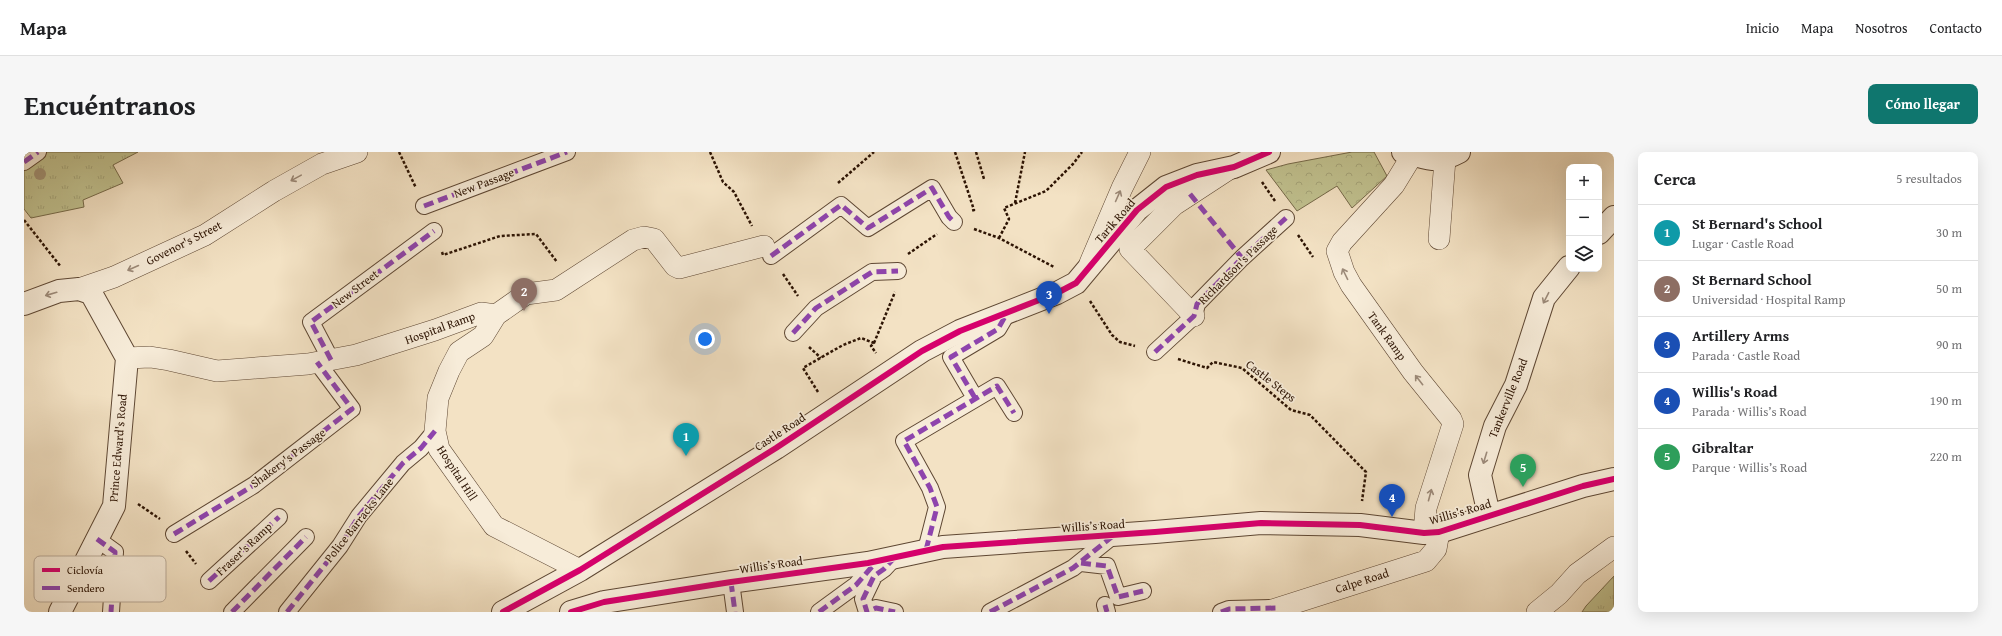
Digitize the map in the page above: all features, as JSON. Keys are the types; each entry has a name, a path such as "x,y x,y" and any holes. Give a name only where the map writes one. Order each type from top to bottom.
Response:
{"street":[{"path":"24,162 38,152"},
{"name":"Govenor's Street","path":"24,304 59,291 78,289 114,277 205,235 274,191 317,158 357,152"},
{"name":"New Passage","path":"424,206 567,152"},
{"path":"1080,278 1140,152"},
{"name":"Tarik Road","path":"1080,278 1137,210 1166,186 1197,175 1231,167 1269,152"},
{"path":"1408,153 1432,160 1452,156 1439,239"},
{"name":"Tank Ramp","path":"1408,153 1394,185 1342,242 1337,251 1344,272 1351,285 1413,372 1451,419 1453,424 1426,508 1431,533"},
{"name":"Richardson's Passage","path":"1194,316 1130,249 1174,205 1231,167"},
{"path":"496,315 526,294 556,290 628,244 644,237 654,239 675,266 680,268 768,251 841,205 868,228 932,188 949,217 954,222"},
{"path":"1602,230 1614,217"},
{"name":"Richardson's Passage","path":"1155,352 1194,316 1197,304 1242,258 1286,218"},
{"name":"New Street","path":"324,361 311,322 434,231"},
{"name":"Tankerville Road","path":"1489,515 1480,475 1495,426 1516,385 1544,298 1554,283 1566,270"},
{"path":"793,333 816,308 872,272 898,271"},
{"name":"Castle Road","path":"503,612 580,570 776,448 893,368 940,340 1057,293 1080,278"},
{"path":"78,289 91,293 127,358"},
{"name":"Hospital Ramp","path":"127,358 150,357 217,370 324,361 394,344 481,312 496,315"},
{"path":"975,398 951,357 998,329 1008,312"},
{"name":"Hospital Hill","path":"496,315 483,336 459,352 455,358 438,398 435,431 439,449 494,526 580,570"},
{"name":"Prince Edward's Road","path":"88,556 114,506 127,358"},
{"name":"Shakery's Passage","path":"174,534 254,485 352,409 324,361"},
{"path":"926,550 937,507 930,488 904,440 997,386 1014,413"},
{"name":"Police Barracks Lane","path":"287,612 340,546 360,516 403,463 421,448 435,431"},
{"name":"Willis’s Road","path":"571,612 604,602 886,558 950,546 1261,523 1360,525 1431,533 1583,486 1614,479"},
{"name":"Fraser's Ramp","path":"209,581 279,517"},
{"name":"Calpe Road","path":"1272,610 1426,560 1436,549 1431,533"},
{"path":"990,612 1082,563 1114,535"},
{"path":"232,612 306,537"},
{"path":"96,539 115,552 115,556"},
{"path":"1537,612 1559,594 1577,574 1614,547"},
{"path":"819,612 856,585 886,558"},
{"path":"886,558 884,569 874,576 863,599 867,612 876,608 894,612"},
{"path":"1082,563 1107,566 1118,597 1143,591"},
{"name":"Willis’s Road","path":"731,582 735,612"},
{"name":"Prince Edward's Road","path":"60,612 65,602"},
{"path":"111,612 112,602"},
{"path":"1221,612 1229,610 1272,610"}],"path":[{"path":"710,152 723,182 734,192 768,251"},
{"path":"830,412 803,368 851,341 862,338 873,342 901,279 898,271 902,258 974,210 955,152"},
{"path":"976,152 984,179"},
{"path":"1015,203 1025,152"},
{"path":"999,238 1009,219 1004,208 1046,191 1073,164 1082,152"},
{"path":"24,220 78,289"},
{"path":"443,255 500,236 536,234 570,281"}],"green space":[{"path":"24,152 138,152 113,165 123,183 83,200 84,207 31,218 24,209"},
{"path":"1352,152 1374,152 1387,176 1352,208 1337,186 1297,211 1266,170 1288,164"},
{"path":"1614,576 1614,612 1582,612 1586,606"}],"marked path":[{"path":"24,162 38,152"},
{"path":"424,206 567,152"},
{"path":"771,256 841,205 868,228 932,188 949,217 954,222"},
{"path":"1190,194 1242,258"},
{"path":"1155,352 1194,316 1197,304 1242,258 1286,218"},
{"path":"331,360 311,322 434,231"},
{"path":"793,333 816,308 872,272 898,271"},
{"path":"975,398 951,357 998,329 1007,313"},
{"path":"174,534 254,485 352,409 317,362"},
{"path":"926,550 937,507 930,488 904,441 997,386 1014,413"},
{"path":"287,612 340,546 359,516 403,463 421,448 435,431"},
{"path":"209,581 279,517"},
{"path":"990,612 1073,568 1114,535"},
{"path":"232,612 306,537"},
{"path":"97,539 115,552 115,556"},
{"path":"895,557 884,569 874,576 863,599 867,612 876,608 895,612"},
{"path":"819,612 856,585 876,562"},
{"path":"1081,563 1107,566 1118,597 1143,591"},
{"path":"731,582 735,612"},
{"path":"111,612 112,602"},
{"path":"1105,605 1107,612"},
{"path":"1221,612 1229,609 1277,608"}],"cycle path":[{"path":"503,612 580,570 776,448 922,351 960,331 1057,293 1076,283 1137,210 1166,187 1197,175 1234,167 1269,152"},
{"path":"571,612 604,602 731,582 868,563 943,547 1261,523 1360,525 1424,533 1439,532 1583,486 1614,479"}],"place":[{"name":"St Bernard School","path":"524,311"},
{"name":"Artillery Arms","path":"1049,314"},
{"name":"St Bernard's School","path":"686,456"},
{"name":"Gibraltar","path":"1523,487"},
{"name":"Willis's Road","path":"1392,517"}]}
